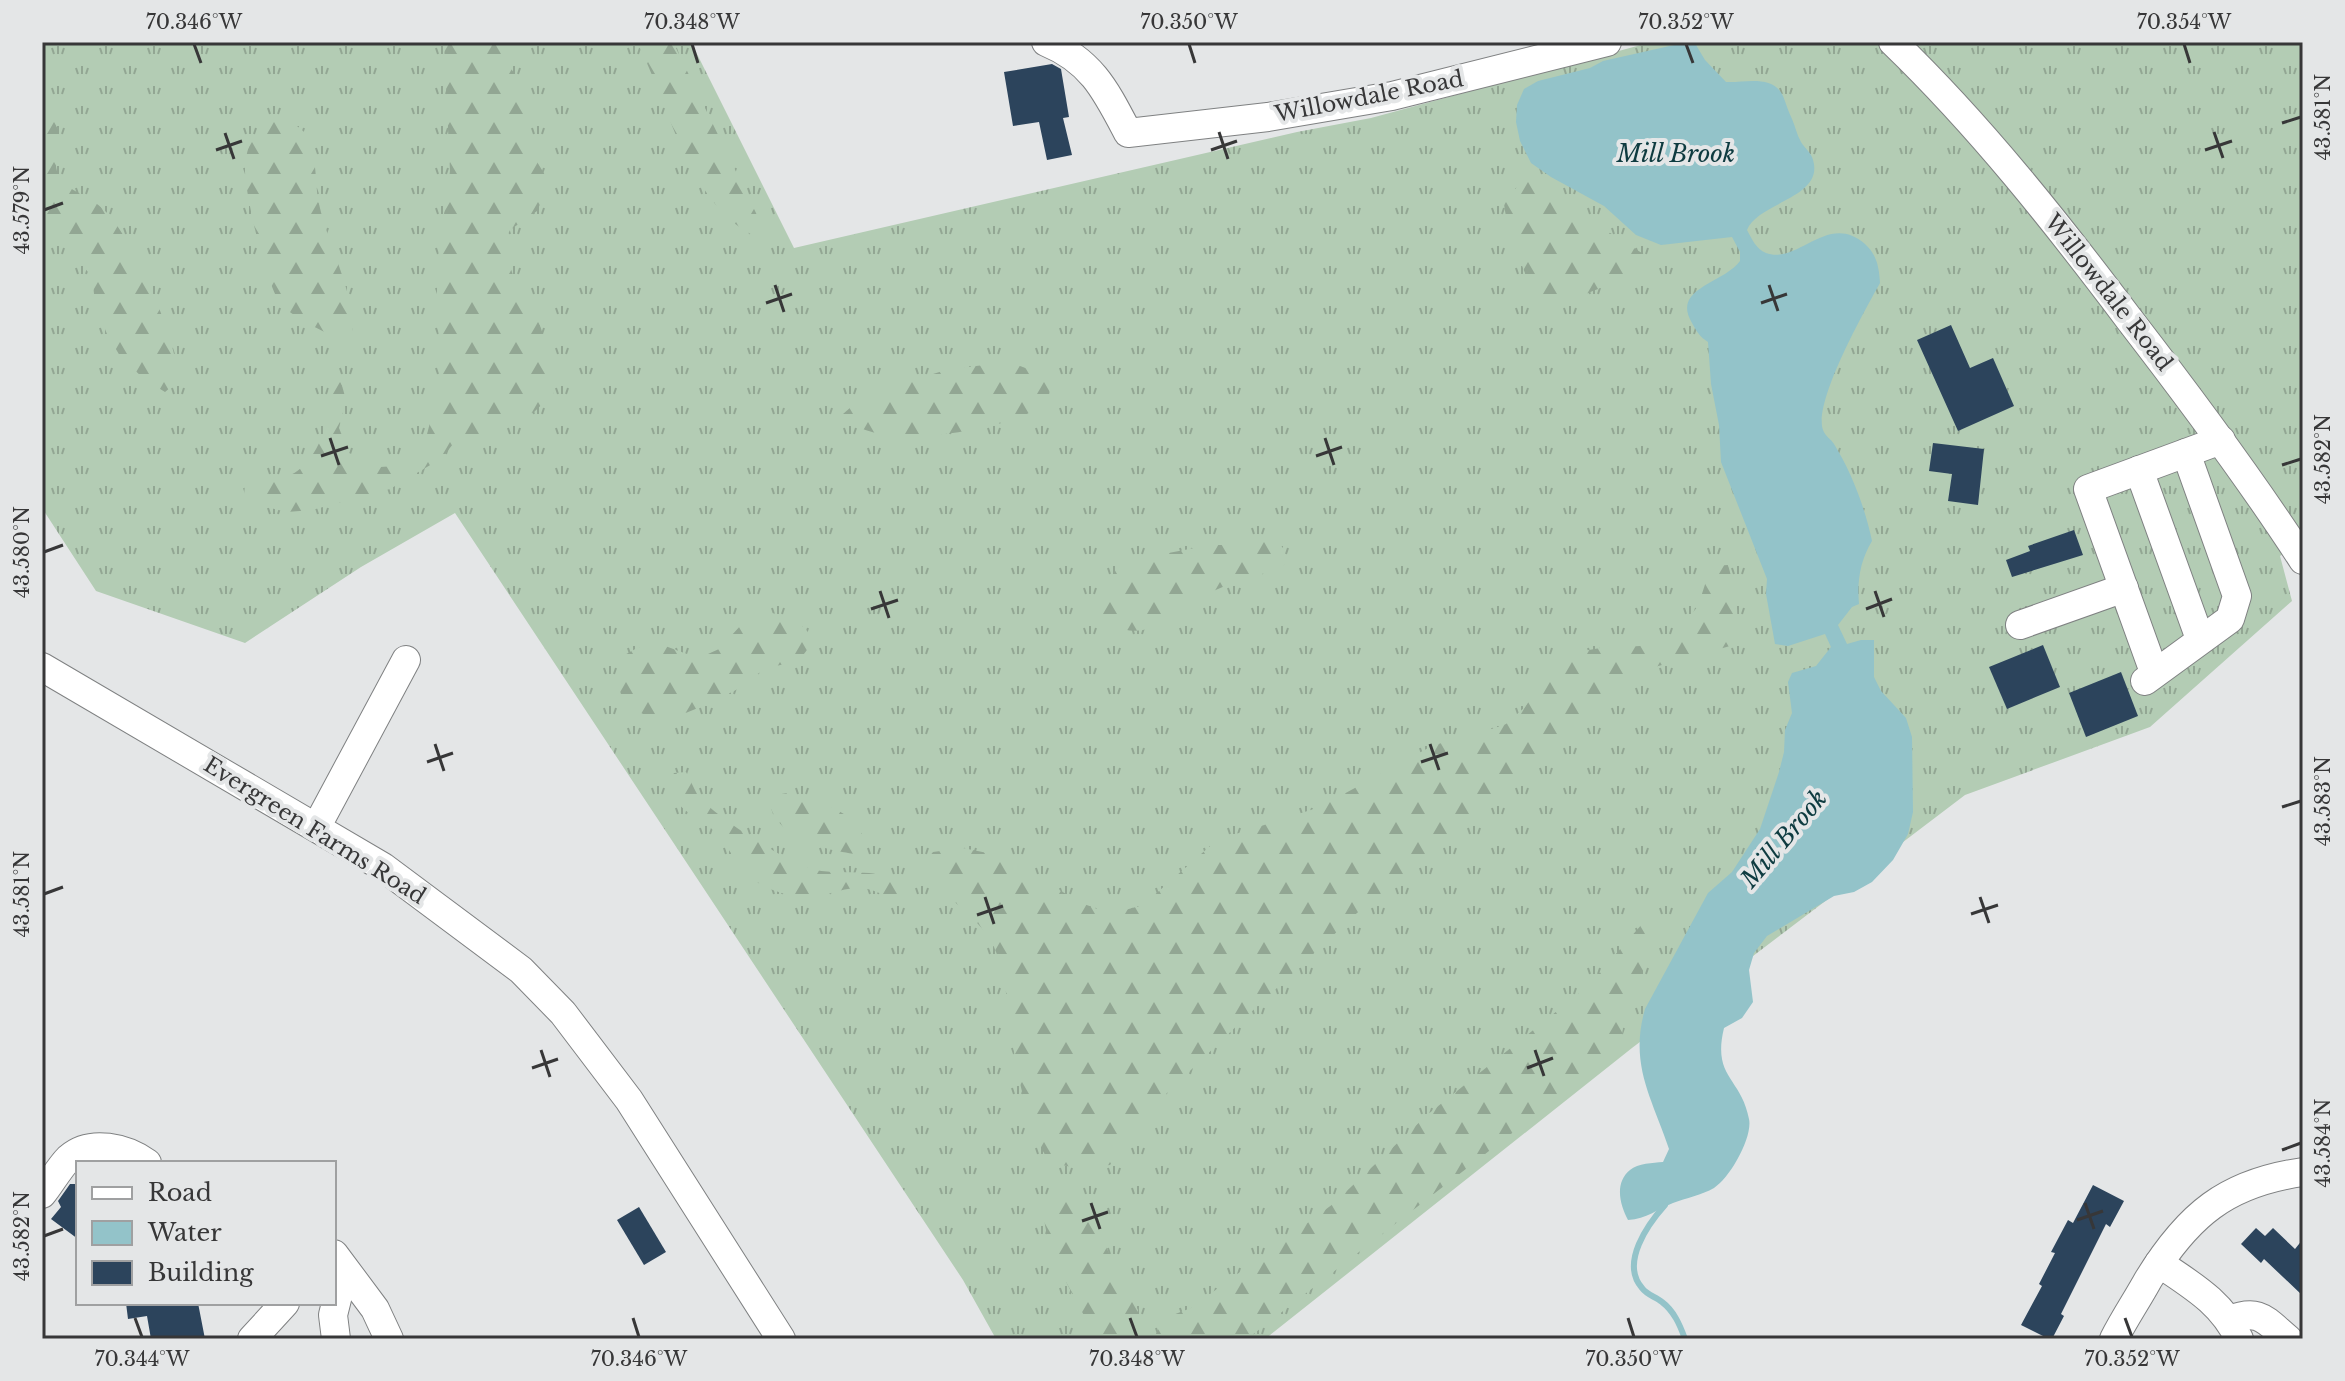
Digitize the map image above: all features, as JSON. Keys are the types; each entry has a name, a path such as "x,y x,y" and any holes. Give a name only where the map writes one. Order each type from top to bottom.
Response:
{"street":[{"name":"Willowdale Road","path":"1046,42 1070,52 1088,69 1128,133 1268,117 1392,96 1607,42"},
{"name":"Willowdale Road","path":"1893,42 1932,80 2029,192 2168,368 2303,560"},
{"path":"2186,453 2237,596 2230,619 2149,676 2124,588 2088,489 2221,440"},
{"path":"2139,470 2200,639"},
{"path":"2020,625 2124,588"},
{"path":"317,826 406,660"},
{"name":"Evergreen Farms Road","path":"42,667 383,867 521,970 563,1013 629,1100 778,1338"},
{"path":"42,1194 72,1156 83,1151 113,1148 143,1161"},
{"path":"2114,1339 2159,1263 2191,1222 2217,1200 2271,1177 2303,1172"},
{"path":"336,1262 343,1290 333,1315 336,1339"},
{"path":"2159,1263 2213,1300 2234,1330 2243,1314 2259,1315 2288,1339"},
{"path":"343,1290 375,1309 389,1339"},
{"path":"252,1339 283,1305"}],"green space":[{"path":"42,42 691,42 794,248 1297,132 1371,118 1652,42 2303,42 2303,540 2280,556 2292,601 2150,727 1965,795 1632,1048 1265,1339 996,1339 963,1280 455,513 361,567 245,643 96,591 42,508"},
{"path":"444,42 502,42 509,66 525,88 524,121 528,147 545,175 545,193 537,211 510,230 503,244 519,294 538,319 557,379 553,394 534,412 453,444 442,458 390,489 312,510 287,512 262,506 244,496 245,484 288,476 307,462 320,442 325,427 330,383 341,382 346,400 339,428 349,453 380,467 412,465 420,457 438,392 441,357 437,265 450,171"},
{"path":"637,42 673,42 772,246 734,223 701,184 677,138"},
{"path":"42,90 59,137 57,172 69,187 99,206 115,223 140,266 163,319 172,344 177,382 165,392 144,379 120,356 95,305 93,283 88,272 57,234 42,204"},
{"path":"276,120 298,127 311,147 318,199 351,310 353,326 350,344 287,310 275,295 269,279 252,217 245,165 255,136"},
{"path":"1528,181 1645,255 1643,264 1589,293 1556,302 1538,302 1522,267 1504,201 1518,186"},
{"path":"1003,363 1029,370 1050,387 1048,399 1039,408 1004,422 937,435 889,436 844,422 843,414 851,407 880,397 892,387 949,369"},
{"path":"1269,540 1283,548 1284,565 1201,596 1148,628 1135,631 1120,628 1105,619 1101,611 1102,594 1122,562 1210,545"},
{"path":"1728,565 1737,617 1730,646 1644,670 1605,689 1525,776 1357,913 1248,1015 1166,1094 1110,1165 1076,1168 1049,1162 1024,1099 998,957 987,935 931,875 925,862 933,852 963,848 997,855 1084,904 1111,914 1143,905 1217,840 1320,807 1430,747 1506,724 1525,707 1555,664 1578,652 1640,646 1675,635 1698,606 1711,566"},
{"path":"772,613 796,622 808,632 808,647 798,659 766,669 745,685 669,718 661,719 642,713 626,703 618,677 621,657 637,648 657,643 687,654 708,654 719,649 742,624"},
{"path":"686,772 705,803 771,849 816,870 886,876 903,888 902,894 891,896 854,888 802,898 759,883 742,868 715,832 676,801 671,790 672,778 674,773"},
{"path":"788,793 827,805 851,819 860,829 864,841 863,855 835,851 807,842 783,826 769,802 775,795"},
{"path":"1650,915 1661,916 1666,923 1626,1006 1621,1042 1605,1061 1247,1339 1153,1339 1165,1318 1191,1308 1333,1204 1427,1115 1587,987"},
{"path":"1084,1194 1096,1201 1099,1229 1138,1310 1131,1339 1096,1339 1054,1257 1048,1239 1044,1206 1051,1199"}],"water":[{"name":"Mill Brook","path":"1683,43 1696,45 1705,60 1726,82 1766,82 1778,89 1800,139 1812,157 1814,171 1810,182 1753,221 1747,230 1757,246 1766,253 1778,255 1838,233 1851,235 1865,244 1877,262 1880,283 1842,356 1822,417 1823,430 1841,455 1857,491 1872,541 1860,571 1859,604 1852,607 1838,625 1847,644 1874,640 1874,677 1881,691 1906,718 1912,737 1913,812 1908,834 1893,860 1872,882 1854,892 1834,896 1767,936 1754,953 1749,970 1753,1002 1742,1018 1724,1028 1721,1045 1725,1068 1740,1094 1749,1119 1744,1146 1733,1167 1714,1188 1646,1216 1628,1220 1620,1194 1625,1175 1637,1166 1663,1162 1669,1149 1641,1064 1641,1029 1645,1009 1708,893 1732,872 1760,829 1779,772 1785,730 1792,713 1788,682 1792,673 1816,666 1831,647 1825,634 1788,646 1775,644 1766,594 1767,579 1721,462 1708,342 1697,332 1687,311 1693,294 1740,261 1740,252 1732,237 1661,245 1636,235 1604,206 1531,163 1520,141 1516,122 1517,105 1524,89 1538,81 1590,68 1603,61"}],"building":[{"path":"1052,64 1061,69 1069,117 1063,118 1072,155 1047,160 1039,122 1013,126 1004,72"},
{"path":"1951,325 1970,368 1993,358 2014,406 1958,431 1917,340"},
{"path":"1933,443 1984,449 1978,505 1948,501 1952,474 1929,471"},
{"path":"2074,530 2083,555 2012,577 2006,560 2030,551 2028,546"},
{"path":"2043,645 2060,687 2007,709 1989,667"},
{"path":"2121,672 2138,716 2086,737 2069,693"},
{"path":"70,1184 76,1184 76,1238 51,1219 61,1207 58,1201"},
{"path":"2093,1185 2124,1201 2110,1227 2106,1224 2061,1314 2064,1316 2052,1339 2049,1339 2021,1325 2042,1286 2039,1284 2055,1253 2051,1252 2068,1220 2073,1223"},
{"path":"639,1207 666,1252 644,1265 617,1220"},
{"path":"2256,1228 2265,1236 2273,1228 2295,1249 2303,1239 2303,1296 2264,1259 2261,1263 2241,1244"},
{"path":"126,1305 198,1305 205,1339 151,1339 147,1316 128,1319"}],"waterway":[{"name":"Mill Brook","path":"1665,1205 1644,1233 1634,1267 1642,1288 1670,1310 1685,1339"}]}
